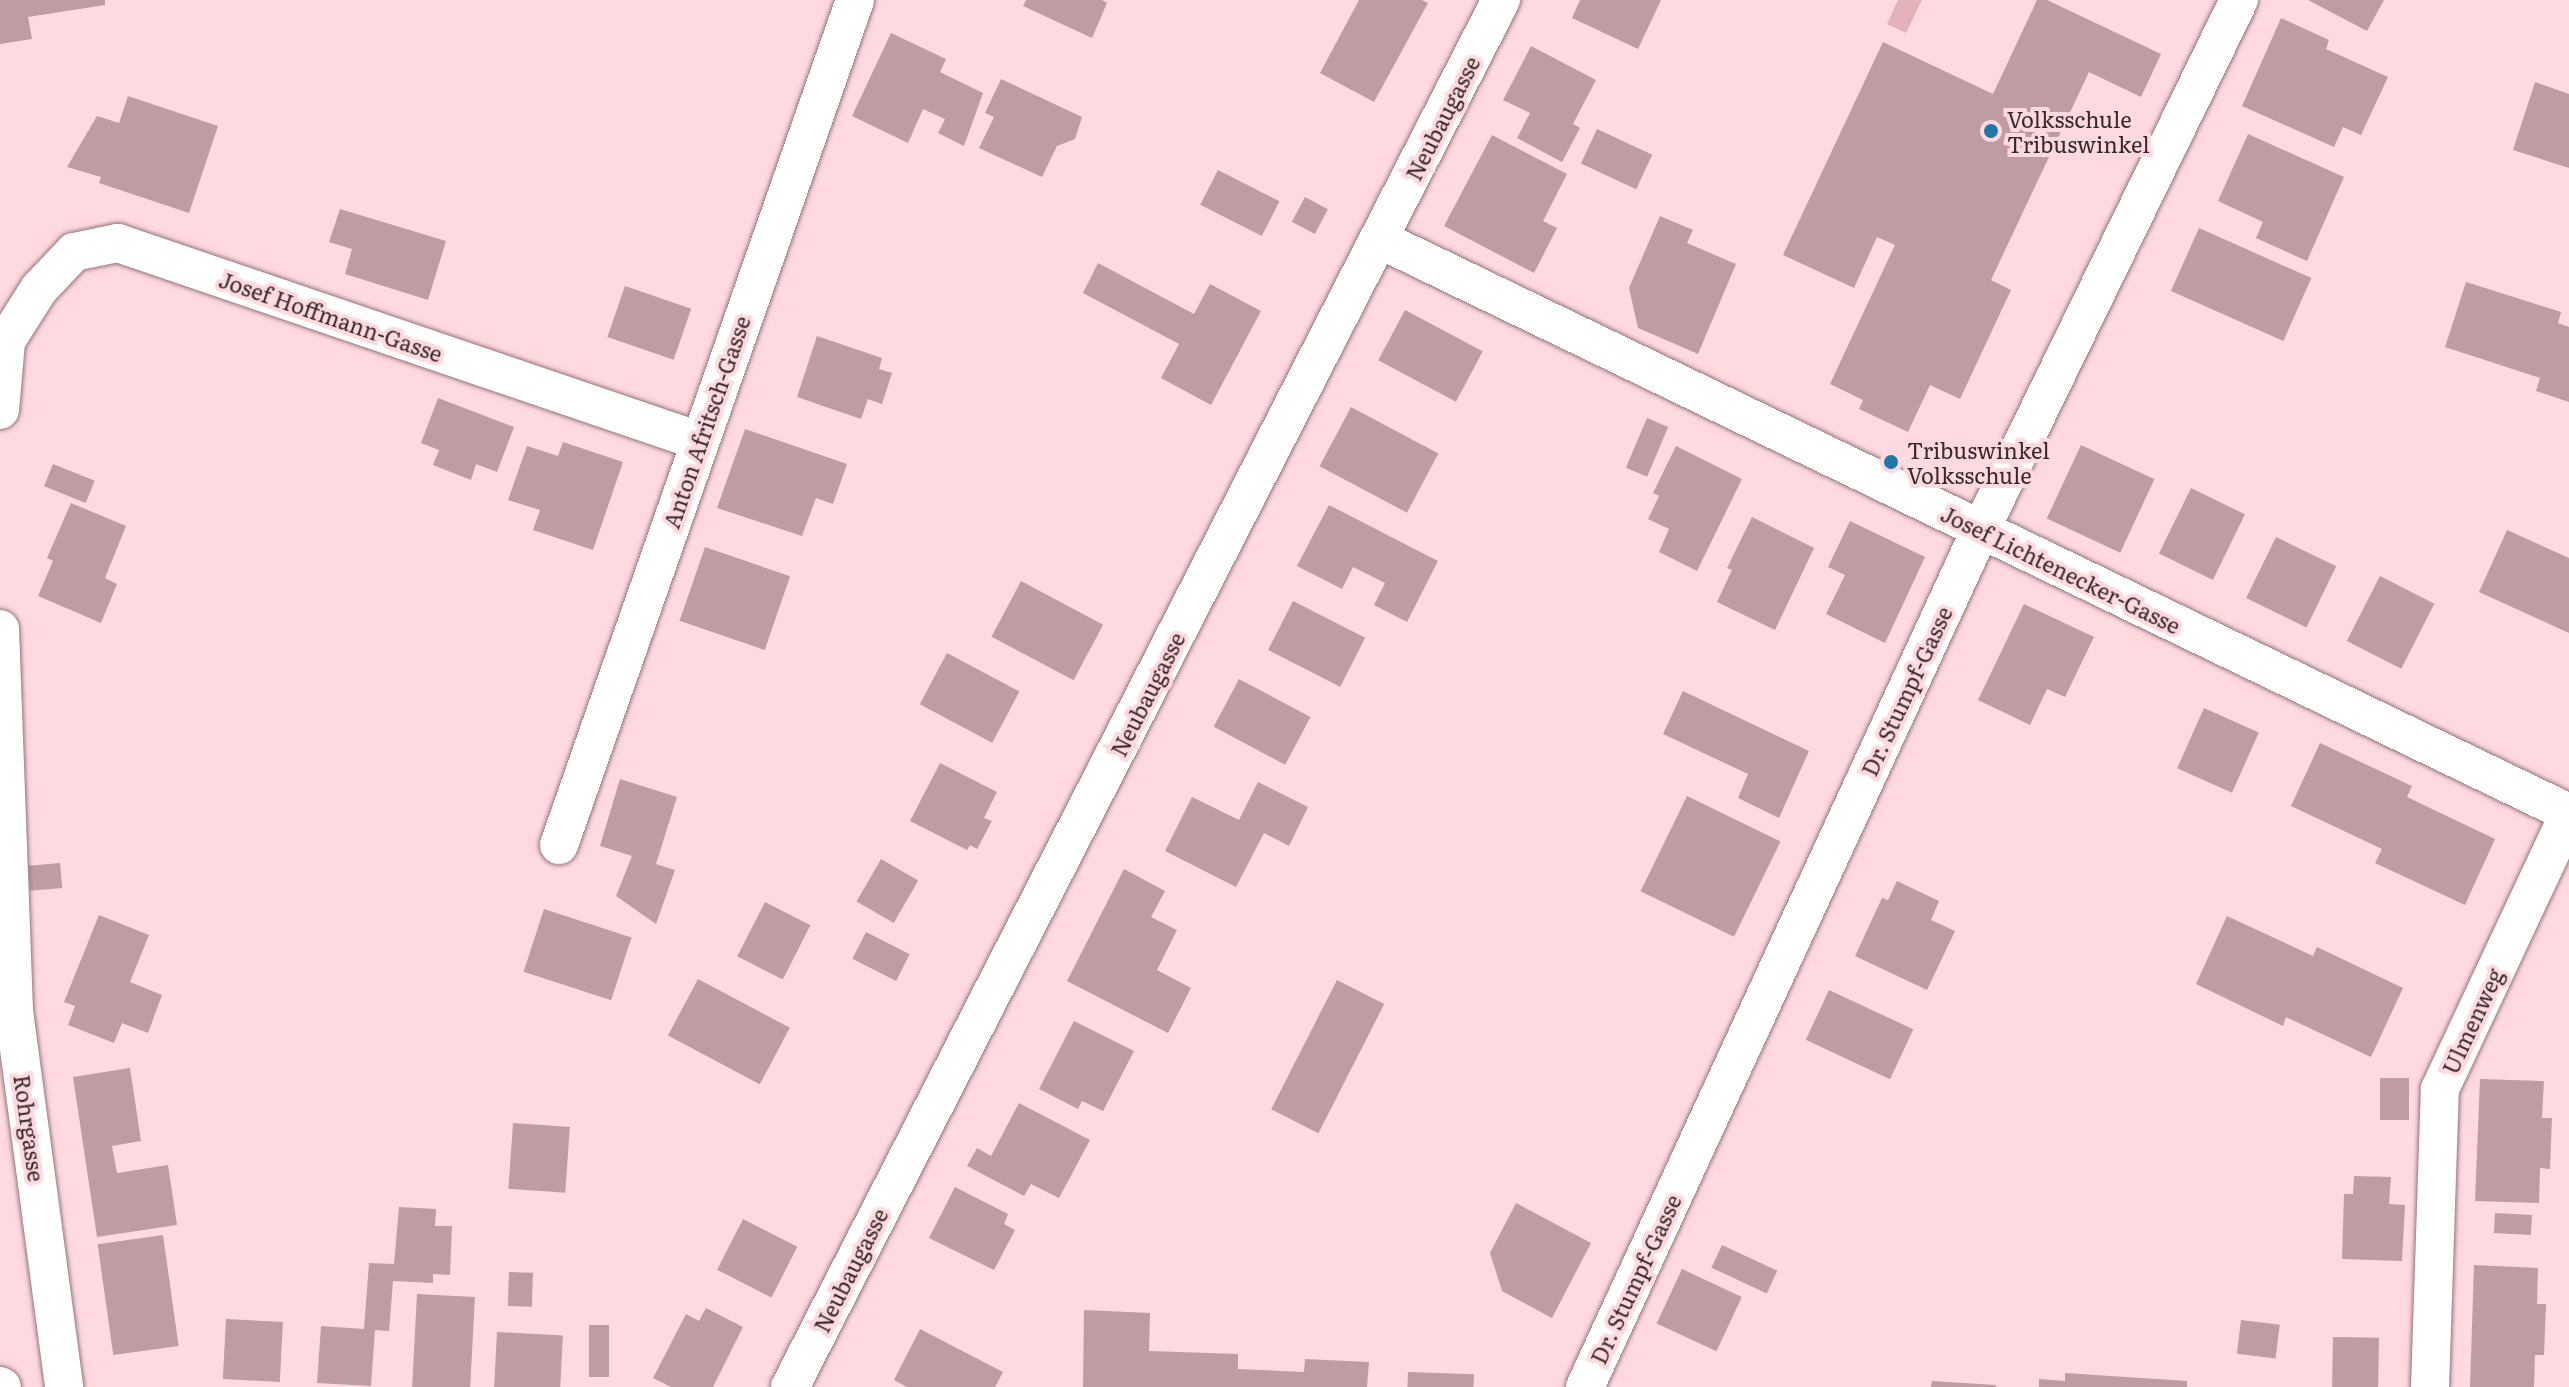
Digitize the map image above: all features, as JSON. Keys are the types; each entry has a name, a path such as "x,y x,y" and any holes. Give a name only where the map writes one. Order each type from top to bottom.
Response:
{"street":[{"name":"Anton Afritsch-Gasse","path":"559,845 855,0"},
{"name":"Neubaugasse","path":"790,1387 1381,240 1501,0"},
{"name":"Dr. Stumpf-Gasse","path":"1585,1387 1980,531 2239,0"},
{"name":"Josef Lichtenecker-Gasse","path":"1381,240 2569,813"},
{"name":"Josef Hoffmann-Gasse","path":"3,340 39,289 74,252 118,243 699,441"},
{"path":"0,410 3,340"},
{"name":"Rohrgasse","path":"0,629 14,1011 64,1387"},
{"name":"Ulmenweg","path":"2430,1387 2440,1089 2569,813"}],"shaded area":[{"path":"1898,0 1922,0 1906,33 1887,24"}],"building":[{"path":"0,0 105,0 105,5 28,17 32,39 0,44"},
{"path":"1026,0 1102,0 1107,3 1092,38 1023,6"},
{"path":"1359,0 1422,0 1428,3 1374,102 1320,73"},
{"path":"1580,0 1661,0 1638,49 1572,18"},
{"path":"2037,0 2047,0 2161,54 2141,97 2089,72 1991,280 2011,290 1960,399 1930,385 1908,432 1859,409 1863,400 1830,384 1895,245 1877,237 1854,288 1783,255 1883,42 1993,94"},
{"path":"2308,0 2384,0 2367,31"},
{"path":"2281,18 2329,40 2326,49 2388,77 2361,135 2343,127 2334,147 2242,106"},
{"path":"891,33 946,59 940,72 983,93 964,146 938,133 945,119 923,109 908,143 852,116"},
{"path":"1531,46 1596,80 1573,124 1580,128 1562,162 1517,138 1530,113 1503,100"},
{"path":"1001,79 1082,117 1075,139 1057,146 1042,177 979,148 994,117 985,113"},
{"path":"2535,82 2569,94 2569,168 2513,150"},
{"path":"128,96 218,126 189,213 99,183 101,177 67,167 97,116 119,123"},
{"path":"1597,129 1652,155 1636,189 1581,163"},
{"path":"2248,134 2344,177 2307,261 2256,238 2263,222 2218,201"},
{"path":"1492,135 1567,174 1543,221 1557,228 1534,273 1444,226"},
{"path":"1218,170 1279,201 1262,236 1200,205"},
{"path":"1305,197 1328,209 1315,234 1292,222"},
{"path":"340,209 446,241 428,300 345,274 352,249 329,242"},
{"path":"1660,216 1693,230 1687,243 1736,264 1698,354 1638,328 1629,288"},
{"path":"2199,228 2311,278 2283,341 2171,291"},
{"path":"1098,263 1194,314 1210,284 1261,311 1211,405 1161,378 1179,344 1083,293"},
{"path":"2466,282 2561,312 2558,323 2569,327 2569,402 2536,391 2540,378 2445,347"},
{"path":"625,286 691,309 674,360 607,337"},
{"path":"1405,310 1483,351 1456,402 1378,360"},
{"path":"817,336 882,358 879,369 892,373 882,404 868,399 861,419 797,397"},
{"path":"438,398 514,427 497,472 476,464 471,480 433,465 439,450 421,443"},
{"path":"1351,407 1438,453 1407,513 1320,466"},
{"path":"1647,418 1668,427 1647,477 1626,468"},
{"path":"745,429 847,464 833,504 816,498 802,536 717,508"},
{"path":"563,442 623,462 593,550 533,530 540,510 508,500 527,446 558,456"},
{"path":"2081,445 2154,479 2120,553 2047,518"},
{"path":"1676,446 1742,479 1697,571 1659,552 1669,529 1648,519 1659,496 1653,493"},
{"path":"53,464 95,481 86,503 44,486"},
{"path":"2191,488 2245,514 2213,580 2159,554"},
{"path":"71,503 126,526 105,578 117,584 101,623 38,596 53,561 47,558"},
{"path":"1329,505 1438,561 1407,622 1374,605 1385,583 1353,567 1342,589 1297,566"},
{"path":"1752,517 1814,548 1775,630 1717,602 1732,570 1727,568"},
{"path":"1850,521 1925,557 1885,643 1826,614 1845,575 1828,567"},
{"path":"2507,530 2569,558 2569,633 2479,592"},
{"path":"2276,537 2336,566 2306,627 2246,598"},
{"path":"705,547 790,576 765,650 680,621"},
{"path":"2380,576 2434,604 2401,669 2347,641"},
{"path":"1021,581 1103,625 1074,680 991,637"},
{"path":"1293,601 1365,638 1340,687 1268,650"},
{"path":"2024,604 2094,637 2065,697 2047,689 2030,725 1978,700"},
{"path":"947,653 1019,691 992,743 920,704"},
{"path":"1239,679 1311,717 1285,765 1214,727"},
{"path":"1683,691 1809,751 1779,818 1738,798 1748,774 1663,734"},
{"path":"2204,708 2259,732 2232,793 2177,768"},
{"path":"2320,743 2412,786 2407,797 2495,839 2465,905 2375,863 2382,849 2291,806"},
{"path":"940,763 997,792 984,818 992,821 977,849 970,845 967,850 910,821"},
{"path":"620,779 677,797 656,864 675,870 656,924 616,896 632,856 600,846"},
{"path":"1258,782 1308,807 1289,846 1264,833 1236,887 1165,851 1192,797 1239,820"},
{"path":"1687,796 1780,842 1734,937 1641,891"},
{"path":"881,859 918,880 894,923 856,901"},
{"path":"60,863 62,888 30,891 28,866"},
{"path":"1124,869 1165,891 1151,917 1177,930 1157,970 1191,988 1168,1033 1067,981"},
{"path":"1897,881 1939,901 1931,920 1955,931 1927,990 1855,956 1882,898 1888,900"},
{"path":"765,902 810,925 783,980 737,956"},
{"path":"544,909 631,937 611,1000 524,972"},
{"path":"99,915 149,935 130,982 162,995 148,1033 122,1023 114,1043 68,1025 75,1006 64,1002"},
{"path":"2227,916 2313,956 2317,947 2403,988 2371,1057 2286,1017 2283,1026 2196,984"},
{"path":"866,932 910,954 896,981 852,959"},
{"path":"698,979 790,1028 760,1084 668,1036"},
{"path":"1337,980 1384,1004 1318,1133 1271,1109"},
{"path":"1829,990 1913,1029 1890,1079 1806,1040"},
{"path":"1074,1021 1134,1051 1103,1111 1082,1101 1078,1109 1039,1089"},
{"path":"130,1068 141,1141 112,1146 117,1173 168,1165 177,1225 97,1237 73,1077"},
{"path":"2380,1078 2409,1078 2409,1120 2380,1120"},
{"path":"2480,1079 2544,1081 2542,1118 2552,1118 2550,1169 2540,1168 2539,1203 2475,1201"},
{"path":"1019,1103 1090,1140 1059,1198 1031,1184 1024,1196 967,1166 977,1148 991,1156"},
{"path":"513,1123 570,1127 565,1193 508,1189"},
{"path":"2354,1176 2391,1177 2389,1204 2405,1205 2402,1261 2342,1259 2344,1194 2353,1194"},
{"path":"955,1187 1008,1214 1004,1224 1015,1230 994,1270 929,1238"},
{"path":"1516,1203 1591,1243 1552,1318 1502,1291 1490,1253"},
{"path":"399,1207 436,1209 435,1226 452,1226 450,1275 433,1274 433,1283 393,1281 389,1331 375,1330 371,1386 317,1383 321,1326 364,1329 369,1263 394,1264"},
{"path":"2495,1213 2532,1215 2531,1235 2494,1233"},
{"path":"743,1219 797,1247 771,1297 717,1270"},
{"path":"163,1235 179,1346 113,1355 98,1244"},
{"path":"1722,1245 1777,1271 1767,1293 1711,1268"},
{"path":"2474,1265 2538,1268 2537,1304 2546,1304 2544,1355 2535,1355 2534,1387 2470,1387"},
{"path":"1682,1269 1742,1297 1716,1351 1657,1323"},
{"path":"509,1272 533,1273 532,1307 508,1306"},
{"path":"417,1294 475,1297 470,1387 412,1387"},
{"path":"706,1308 743,1327 713,1387 671,1387 653,1378 686,1314 699,1321"},
{"path":"1084,1310 1150,1313 1149,1351 1238,1354 1238,1369 1304,1372 1305,1359 1369,1362 1367,1387 1083,1387"},
{"path":"226,1319 283,1322 280,1382 223,1379"},
{"path":"2241,1320 2280,1325 2276,1358 2237,1354"},
{"path":"589,1325 609,1325 609,1377 589,1377"},
{"path":"920,1329 1003,1372 995,1387 907,1387 894,1380"},
{"path":"497,1332 563,1335 560,1387 494,1387"},
{"path":"2333,1337 2379,1338 2378,1387 2332,1387"},
{"path":"1408,1372 1474,1374 1474,1387 1407,1387"},
{"path":"2065,1373 2187,1381 2187,1387 2039,1387 2039,1379 2065,1381"},
{"path":"1932,1381 1996,1385 1996,1387 1931,1387"}],"place":[{"name":"Volksschule Tribuswinkel","path":"1991,131"},
{"name":"Tribuswinkel Volksschule","path":"1891,462"}]}
